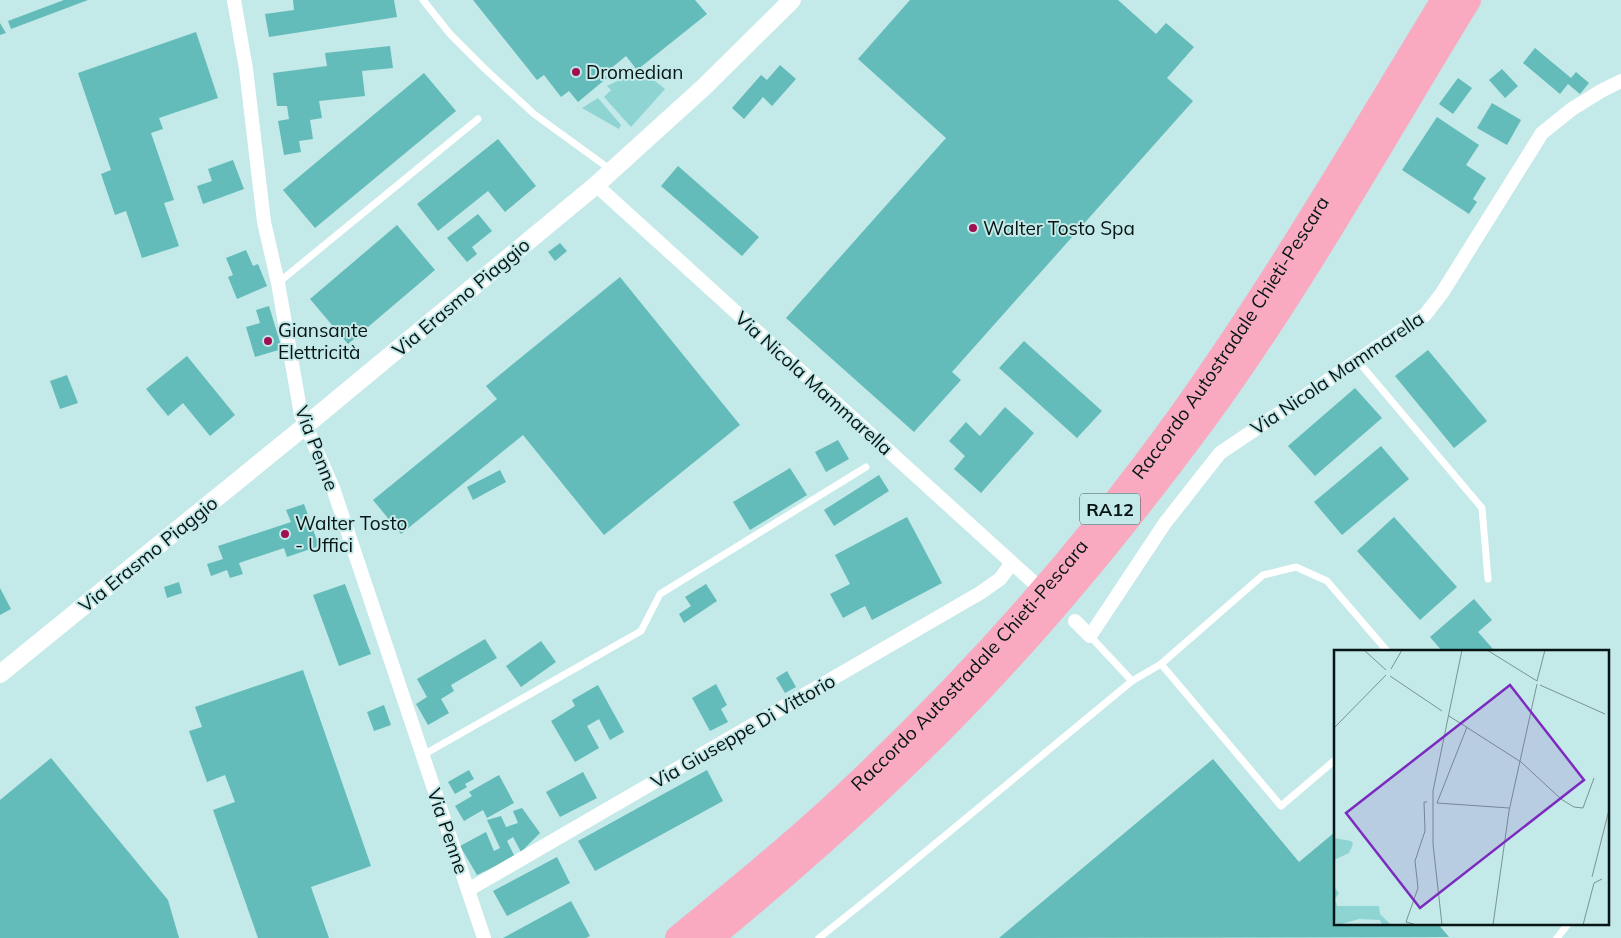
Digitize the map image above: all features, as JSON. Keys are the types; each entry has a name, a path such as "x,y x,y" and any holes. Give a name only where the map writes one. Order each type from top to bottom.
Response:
{"highway":[{"name":"Raccordo Autostradale Chieti-Pescara","path":"678,938 836,804 905,738 984,656 1081,545 1171,429 1240,331 1444,0"},
{"name":"Raccordo Autostradale Chieti-Pescara","path":"710,938 813,851 924,746 1004,664 1137,508 1206,416 1274,315 1329,229 1468,0"}],"street":[{"name":"Via Penne","path":"234,0 246,69 264,222 278,283 301,414 333,488 484,938"},
{"name":"Via Erasmo Piaggio","path":"0,674 305,426 596,185 704,87 792,0"},
{"name":"Via Nicola Mammarella","path":"1090,636 1165,523 1220,453 1425,315 1442,293 1542,133 1572,109 1600,91 1621,81"},
{"name":"Via Nicola Mammarella","path":"596,185 1032,581"},
{"name":"Via Giuseppe Di Vittorio","path":"468,890 980,594 1000,579 1012,563"},
{"path":"1075,621 1090,636"}],"lane":[{"path":"423,0 450,34 534,114 612,171"},
{"path":"278,283 478,119"},
{"path":"1357,360 1482,508 1488,579"},
{"path":"423,755 642,631 660,594 866,467"},
{"path":"819,938 1132,681 1161,664 1263,574 1296,567 1327,581 1386,650"},
{"path":"1090,636 1132,681"},
{"path":"1161,664 1281,806 1334,761"},
{"path":"1558,938 1567,926"}],"shaded area":[{"path":"641,70 665,89 631,127 604,97 611,90 607,86"},
{"path":"598,98 621,125 619,129 582,108"}],"building":[{"path":"64,0 88,0 11,29 8,21"},
{"path":"293,0 394,0 397,17 269,37 265,14 294,10"},
{"path":"473,0 695,0 707,14 637,70 626,56 604,74 607,78 578,102 569,91 561,97 544,75 537,80"},
{"name":"Walter Tosto Spa","path":"910,0 1118,0 1156,34 1166,23 1194,47 1167,78 1193,101 952,372 961,380 914,432 786,318 946,138 858,59"},
{"path":"0,23 6,33 0,35"},
{"path":"196,32 218,98 159,118 163,129 151,133 174,200 164,203 179,246 142,258 126,211 115,215 101,174 111,170 78,73"},
{"path":"390,46 393,68 362,71 365,96 319,101 322,118 310,120 313,139 299,141 301,152 284,155 278,121 289,119 287,106 277,106 273,73 327,66 325,53"},
{"path":"1535,48 1571,78 1576,72 1589,83 1580,94 1568,84 1560,94 1523,63"},
{"path":"780,65 796,79 772,106 763,97 744,119 732,108 761,75 767,80"},
{"path":"1502,69 1518,86 1505,98 1489,80"},
{"path":"424,73 456,111 315,228 283,190"},
{"path":"1458,78 1472,88 1453,114 1439,104"},
{"path":"1492,103 1521,120 1507,145 1477,128"},
{"path":"1437,117 1479,145 1466,165 1486,178 1473,199 1477,202 1469,214 1402,170"},
{"path":"498,139 536,186 505,212 488,191 438,231 417,204"},
{"path":"233,160 244,189 203,204 197,186 212,181 208,169"},
{"path":"678,166 759,237 742,256 661,186"},
{"path":"478,214 492,231 472,247 477,254 467,262 447,238"},
{"path":"397,225 435,270 348,344 310,299"},
{"path":"560,243 567,251 555,261 548,252"},
{"path":"246,250 253,266 258,264 267,286 237,299 228,277 233,275 226,258"},
{"path":"620,277 740,425 604,535 523,435 401,534 373,500 497,399 486,386"},
{"path":"269,306 282,349 255,357 246,327 260,323 256,310"},
{"path":"1024,341 1102,411 1077,438 999,368"},
{"path":"1428,350 1487,421 1454,448 1395,376"},
{"path":"187,356 235,415 210,436 183,403 168,416 146,389"},
{"path":"67,375 78,403 60,409 50,381"},
{"path":"1355,388 1382,418 1315,476 1288,446"},
{"path":"1005,407 1034,433 981,493 954,469 965,456 949,441 966,422 980,436"},
{"path":"838,440 849,459 826,472 815,452"},
{"path":"1381,446 1409,479 1342,535 1314,502"},
{"path":"790,468 807,495 750,530 733,502"},
{"path":"500,470 506,482 473,500 467,487"},
{"path":"879,475 889,491 834,526 824,510"},
{"name":"Walter Tosto - Uffici","path":"304,504 319,546 287,557 284,548 239,563 243,574 230,578 227,570 211,576 207,564 223,559 218,546 291,522 286,510"},
{"path":"907,517 942,583 872,620 865,606 843,618 830,594 850,584 835,555"},
{"path":"1394,517 1457,587 1420,620 1357,551"},
{"path":"179,582 182,593 167,598 164,587"},
{"path":"345,584 371,654 339,666 313,595"},
{"path":"706,584 717,601 684,623 679,614 691,606 685,597"},
{"path":"0,588 11,609 0,615"},
{"path":"1474,599 1492,620 1478,632 1492,650 1441,650 1430,637"},
{"path":"485,639 497,658 451,685 454,691 441,699 449,713 428,725 416,704 427,697 417,679"},
{"path":"541,641 556,662 521,687 506,666"},
{"path":"303,670 371,866 311,887 329,938 258,938 213,810 235,802 225,775 207,782 189,731 202,727 195,707"},
{"path":"787,671 796,687 785,693 776,678"},
{"path":"716,684 727,705 721,709 728,722 710,731 692,698"},
{"path":"598,685 624,732 610,740 599,719 587,726 599,748 575,762 551,721 575,706 572,700"},
{"path":"384,705 391,725 374,731 367,712"},
{"path":"51,758 168,900 179,938 0,938 0,800"},
{"path":"1213,759 1299,862 1334,833 1334,926 1440,926 1449,937 999,938"},
{"path":"469,770 474,779 465,784 467,787 455,794 448,782"},
{"path":"707,770 723,801 595,871 578,841"},
{"path":"583,772 597,798 560,817 546,792"},
{"path":"499,775 514,803 487,818 483,810 464,821 455,806 472,796 469,792"},
{"path":"522,808 540,833 521,852 513,837 507,841 515,857 477,875 460,846 486,832 494,851 500,848 487,820 501,816 506,827 518,823 513,811"},
{"path":"557,857 570,883 507,916 493,891"},
{"path":"571,901 590,936 586,938 503,938"}],"place":[{"name":"Dromedian","path":"576,72"},
{"name":"Walter Tosto Spa","path":"973,228"},
{"name":"Giansante Elettricità","path":"268,341"},
{"name":"Walter Tosto - Uffici","path":"285,534"}]}
